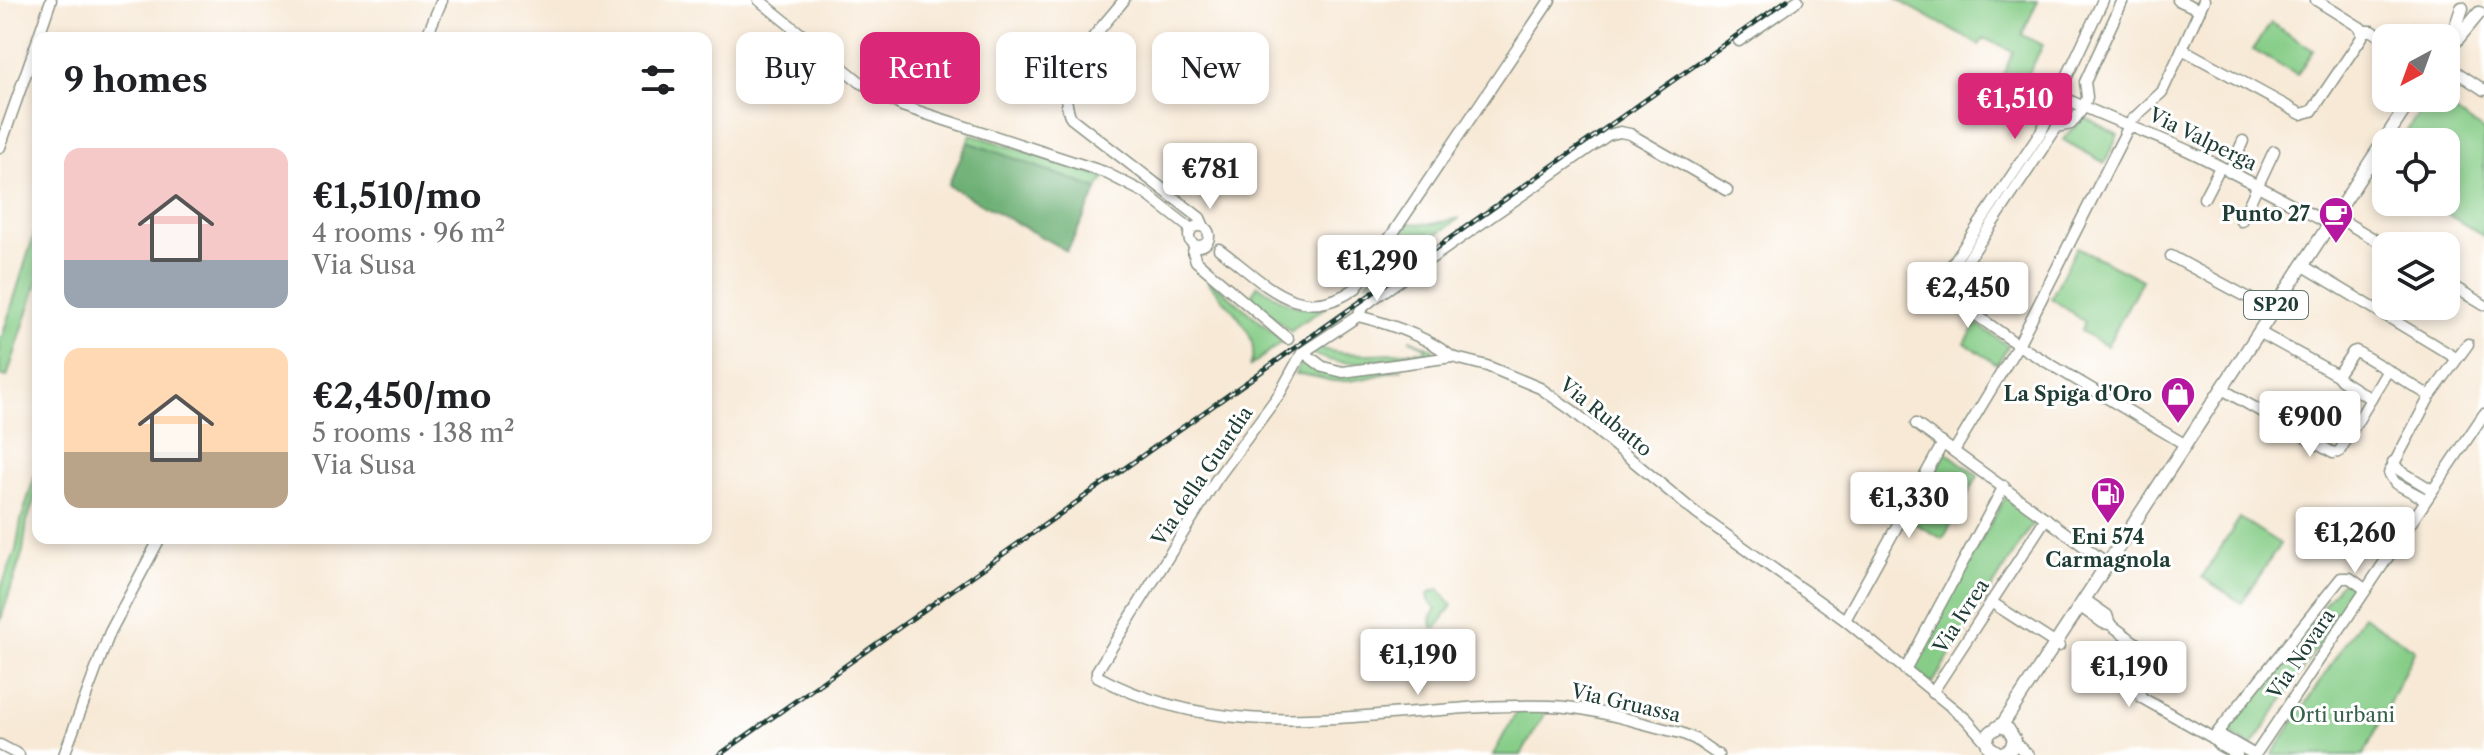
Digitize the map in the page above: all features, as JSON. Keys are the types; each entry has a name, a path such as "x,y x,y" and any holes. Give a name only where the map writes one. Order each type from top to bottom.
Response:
{"main road":[{"path":"2454,24 2460,4 2470,14 2482,12"},
{"path":"2460,36 2482,12"},
{"name":"SP20","path":"2109,564 2403,112"},
{"path":"1999,744 2109,564"}],"street":[{"path":"40,32 51,0"},
{"path":"429,32 442,0"},
{"path":"759,0 873,91 916,110 1104,172 1145,193 1191,229"},
{"path":"1124,0 1075,65 1065,96 1066,108 1071,118 1200,218 1208,232 1208,242 1195,246"},
{"path":"1219,249 1295,302 1313,306 1330,303 1356,288 1550,0"},
{"path":"1739,41 1798,0"},
{"path":"2103,0 2041,132 1937,287 2018,345 2186,445"},
{"path":"1961,304 1964,291 1959,273 2057,127 2071,124 2084,107 2087,97 2085,82 2123,0"},
{"path":"1954,451 2018,345 2130,125 2162,92 2202,5 2178,0"},
{"path":"2316,0 2362,31 2372,31"},
{"path":"2182,49 2301,114 2307,114 2360,40 2362,31"},
{"path":"0,147 32,55"},
{"path":"2460,74 2484,90"},
{"name":"Via Valperga","path":"2058,95 2112,121 2130,125 2372,239"},
{"name":"Via della Guardia","path":"1097,676 1097,671 1195,512 1280,393 1302,353 1358,316 1373,299 1608,135 1620,132 1630,134 1727,190"},
{"path":"2204,198 2243,141"},
{"path":"2241,221 2274,151"},
{"path":"1191,229 1204,227"},
{"path":"1191,229 1190,241 1195,246"},
{"path":"1195,246 1196,261 1288,339"},
{"path":"2171,256 2273,311"},
{"path":"2302,265 2456,358"},
{"path":"2460,290 2484,305"},
{"path":"1358,316 1423,339 1452,357"},
{"path":"2259,332 2337,375 2371,399"},
{"path":"2429,495 2393,462 2430,396 2468,344"},
{"path":"2337,375 2356,351 2430,396"},
{"name":"Via Rubatto","path":"1307,355 1323,367 1343,372 1452,357 1487,366 1551,395 1697,514 1845,620 1966,719 1999,744 2026,755"},
{"path":"2222,389 2333,453 2339,452 2388,370"},
{"name":"Via Novara","path":"2255,755 2484,414"},
{"path":"1916,424 2109,564"},
{"path":"1845,620 1943,443"},
{"path":"1905,670 2004,486"},
{"name":"Via Ivrea","path":"1932,693 2046,518"},
{"path":"64,755 110,632 157,544"},
{"path":"2213,738 2341,578 2350,578 2365,589"},
{"path":"1991,602 2057,645"},
{"path":"2083,604 2103,623 2110,624 2141,650 2143,659 2136,687 2142,698 2237,755"},
{"name":"Via Gruassa","path":"1097,676 1187,714 1249,721 1346,720 1525,705 1581,708 1681,733 1718,755"},
{"path":"2213,738 2222,736 2255,755"},
{"path":"0,745 19,755"}],"green space":[{"path":"1898,0 2038,0 2022,35 2043,45 2023,85 2003,75 2013,52 1984,38 1979,45"},
{"path":"2271,23 2313,50 2297,75 2253,50"},
{"path":"2422,112 2456,112 2484,131 2484,236 2450,216 2460,216 2460,128 2409,128"},
{"path":"2086,118 2118,135 2105,163 2063,140"},
{"path":"971,134 1105,177 1098,189 968,142"},
{"path":"968,142 1098,189 1067,251 948,185"},
{"path":"1460,218 1366,283 1407,223 1432,224"},
{"path":"32,241 32,299 7,377 0,375 2,337"},
{"path":"2077,247 2142,280 2107,346 2081,331 2085,322 2051,298"},
{"path":"1210,280 1283,341 1249,367 1253,355 1248,333 1234,311 1209,283"},
{"path":"1258,285 1290,304 1306,308 1327,307 1291,332 1250,297"},
{"path":"1977,324 2008,346 1997,364 1965,343"},
{"path":"1409,339 1433,349 1432,354 1354,363 1324,359 1310,352 1315,347 1356,354 1425,351 1426,347"},
{"path":"1302,358 1325,370 1337,372 1403,369 1360,379 1333,381 1295,374"},
{"path":"1946,452 1978,476 1943,539 1909,520"},
{"path":"32,485 32,506 23,551 0,622 0,590 16,550"},
{"path":"2006,496 2036,518 1932,684 1910,667"},
{"path":"2240,518 2280,544 2242,603 2202,577"},
{"path":"2343,580 2355,589 2252,747 2228,732"},
{"path":"1439,589 1452,605 1437,628 1432,627 1431,619 1436,610 1428,593"},
{"name":"Orti urbani","path":"2363,616 2415,650 2364,755 2272,755"},
{"path":"1548,708 1521,755 1493,755 1518,709"}],"railway":[{"path":"719,755 1787,0"}],"place":[{"name":"Punto 27","path":"2336,245"},
{"name":"La Spiga d'Oro","path":"2178,425"},
{"name":"Eni 574 Carmagnola","path":"2108,525"}]}
